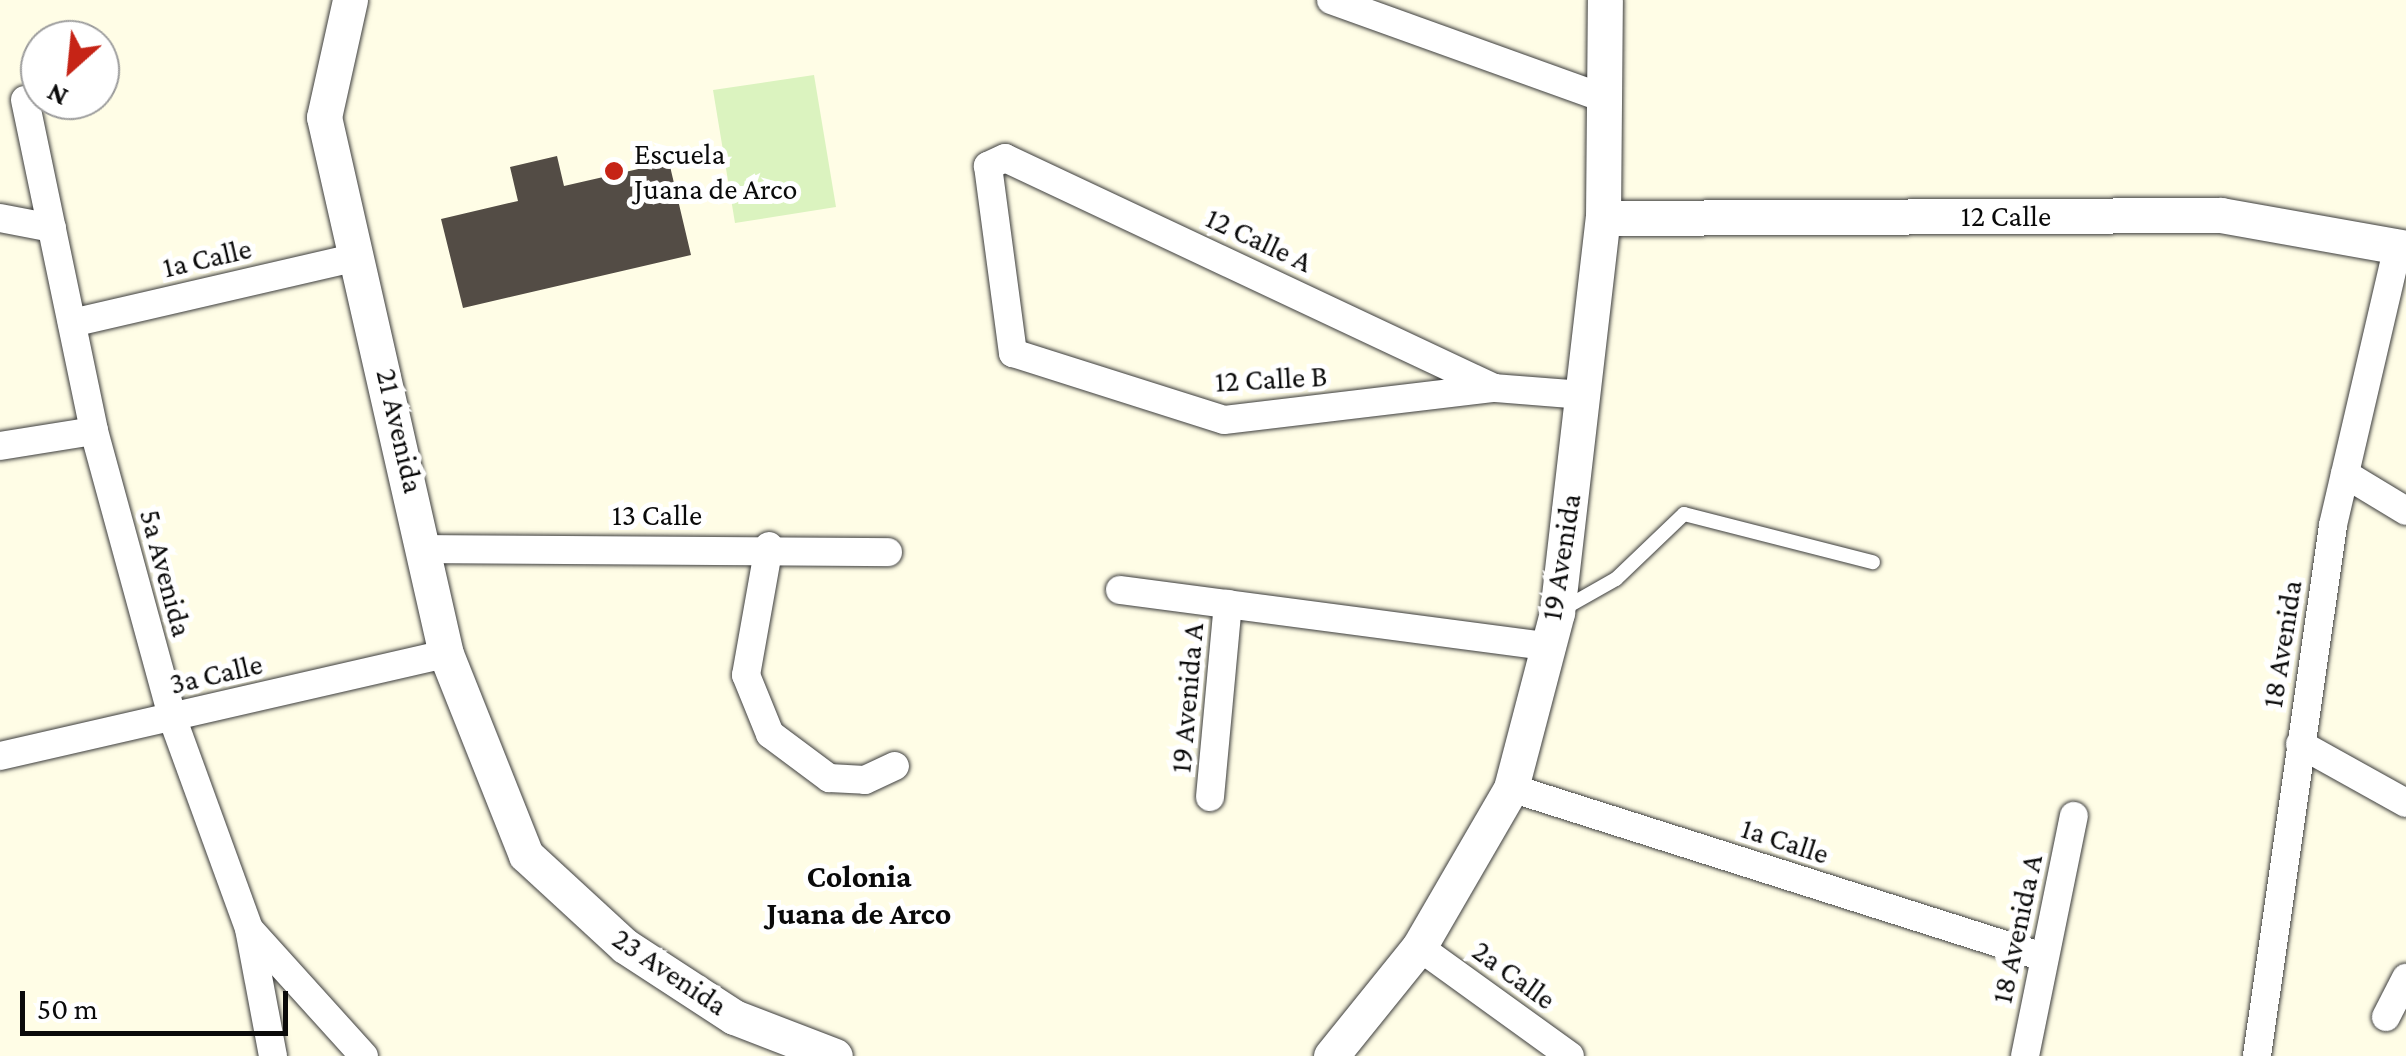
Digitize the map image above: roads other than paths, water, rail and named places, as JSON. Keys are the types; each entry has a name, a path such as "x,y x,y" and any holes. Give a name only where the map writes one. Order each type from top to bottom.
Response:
{"street":[{"name":"21 Avenida","path":"350,0 324,117 428,549 446,654 526,854"},
{"path":"1330,0 1606,99"},
{"name":"19 Avenida","path":"1331,1056 1419,947 1511,788 1545,646 1557,613 1603,218 1605,0"},
{"name":"5a Avenida","path":"29,120 94,430 172,718 249,929 273,1056"},
{"name":"12 Calle B","path":"996,158 988,166 1005,344 1224,420 1494,388"},
{"name":"12 Calle A","path":"996,158 1494,388"},
{"name":"12 Calle","path":"1603,218 2221,215 2402,247"},
{"path":"0,218 52,228"},
{"name":"18 Avenida","path":"2257,1056 2300,744 2344,474 2402,247"},
{"name":"1a Calle","path":"72,323 358,257"},
{"path":"1494,388 1582,395"},
{"path":"0,446 94,430"},
{"path":"2344,474 2406,511"},
{"path":"769,546 746,675 770,734 830,778 865,780 894,766"},
{"name":"13 Calle","path":"428,549 769,546 888,552"},
{"path":"1120,590 1545,646"},
{"name":"19 Avenida A","path":"1210,797 1228,604"},
{"name":"3a Calle","path":"0,756 446,654"},
{"path":"2300,744 2406,803"},
{"name":"1a Calle","path":"1511,788 2040,956"},
{"name":"18 Avenida A","path":"2025,1056 2040,956 2074,816"},
{"name":"23 Avenida","path":"526,854 625,946 734,1017 832,1056"},
{"path":"249,929 364,1056"},
{"name":"2a Calle","path":"1419,947 1570,1056"},
{"path":"2386,1017 2406,978"}],"lane":[{"path":"1557,613 1616,579 1684,514 1873,562"}],"place":[{"name":"Escuela Juana de Arco","path":"614,171"}],"district":[{"name":"Colonia Juana de Arco","path":"859,896"}]}
